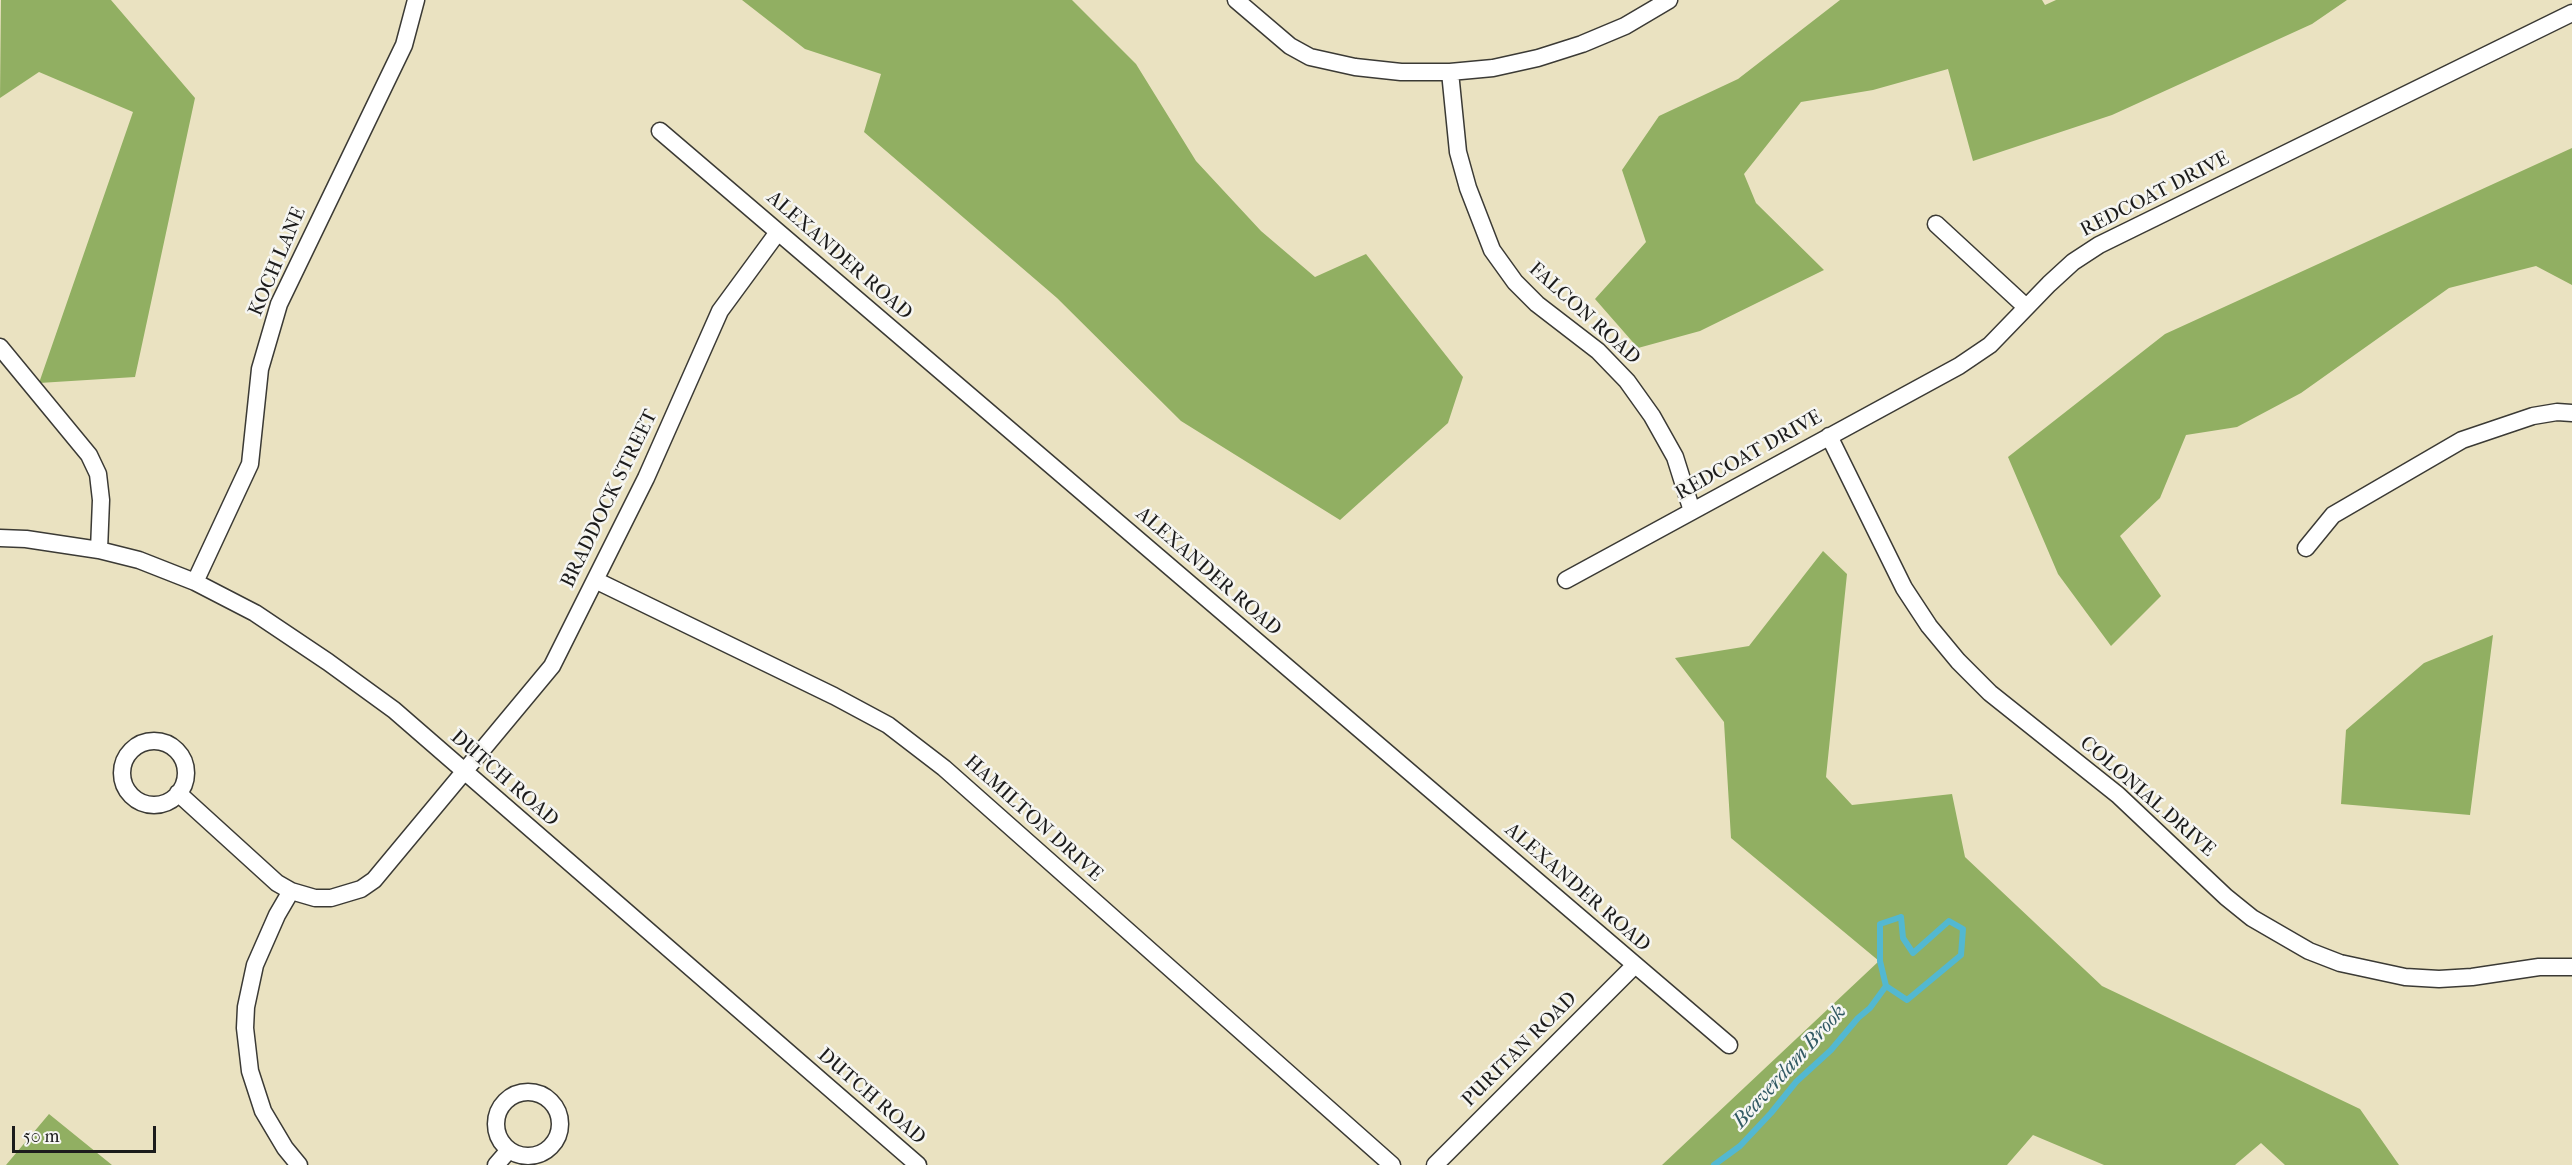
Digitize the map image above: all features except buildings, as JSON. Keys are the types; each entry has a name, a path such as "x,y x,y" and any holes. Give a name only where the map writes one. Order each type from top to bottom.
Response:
{"street":[{"name":"KOCH LANE","path":"195,582 250,464 260,369 279,304 404,45 416,0"},
{"path":"1236,0 1290,46 1310,57 1355,67 1401,72 1450,72 1493,68 1527,61 1582,44 1625,26 1669,0"},
{"name":"REDCOAT DRIVE","path":"1566,580 1959,366 1990,345 2073,262 2099,245 2572,13"},
{"name":"FALCON ROAD","path":"1450,72 1458,152 1468,188 1492,250 1515,282 1537,304 1598,351 1628,381 1652,416 1675,457 1692,511"},
{"name":"ALEXANDER ROAD","path":"660,131 1729,1045"},
{"path":"1936,224 2026,307"},
{"name":"BRADDOCK STREET","path":"291,891 315,898 331,898 361,889 385,868 552,666 646,478 720,311 778,232"},
{"path":"0,346 89,455 98,474 101,500 99,550"},
{"path":"2306,548 2333,515 2462,440 2534,416 2557,412 2572,413"},
{"name":"COLONIAL DRIVE","path":"1829,436 1904,588 1929,626 1958,661 1990,693 2118,795 2226,897 2252,918 2309,951 2351,966 2405,977 2439,979 2539,967 2572,967"},
{"name":"DUTCH ROAD","path":"0,538 26,539 99,550 140,560 195,582 255,613 328,662 394,710 918,1165"},
{"name":"HAMILTON DRIVE","path":"595,580 834,696 888,725 944,768 1392,1165"},
{"path":"178,794 277,883 291,891 277,915 255,965 246,1007 245,1028 250,1071 264,1111 273,1130 299,1165"},
{"name":"PURITAN ROAD","path":"1435,1165 1635,965"},
{"path":"496,1165 509,1150"}],"green space":[{"path":"1,0 111,0 195,98 135,377 39,383 133,112 39,72 0,98"},
{"path":"742,0 1072,0 1136,64 1196,161 1261,231 1315,277 1366,254 1463,377 1448,423 1340,520 1181,421 1057,298 864,132 881,74 805,49"},
{"path":"1840,0 2042,0 2045,5 2056,0 2347,0 2312,24 2112,115 1973,161 1948,69 1873,90 1801,102 1744,174 1756,203 1824,270 1700,331 1638,348 1595,299 1646,242 1622,170 1659,116 1738,79"},
{"path":"2572,148 2572,285 2536,266 2449,288 2301,393 2237,427 2186,435 2160,498 2120,536 2161,596 2111,646 2058,574 2008,457 2165,334"},
{"path":"1823,551 1847,574 1826,777 1852,805 1952,794 1965,857 2102,986 2360,1109 2399,1165 2285,1165 2261,1143 2235,1165 2104,1165 2033,1135 2007,1165 1662,1165 1879,961 1731,838 1724,722 1675,658 1749,646"},
{"path":"2493,635 2470,815 2341,804 2346,730 2424,663"},
{"path":"49,1114 112,1165 6,1165"}],"waterway":[{"path":"1901,917 1903,938 1913,953 1949,921 1963,929 1961,955 1907,1000 1886,986 1880,961 1880,924 1901,917"},
{"name":"Beaverdam Brook","path":"1714,1165 1740,1146 1796,1082 1831,1050 1858,1018 1870,1008 1886,986"}]}
